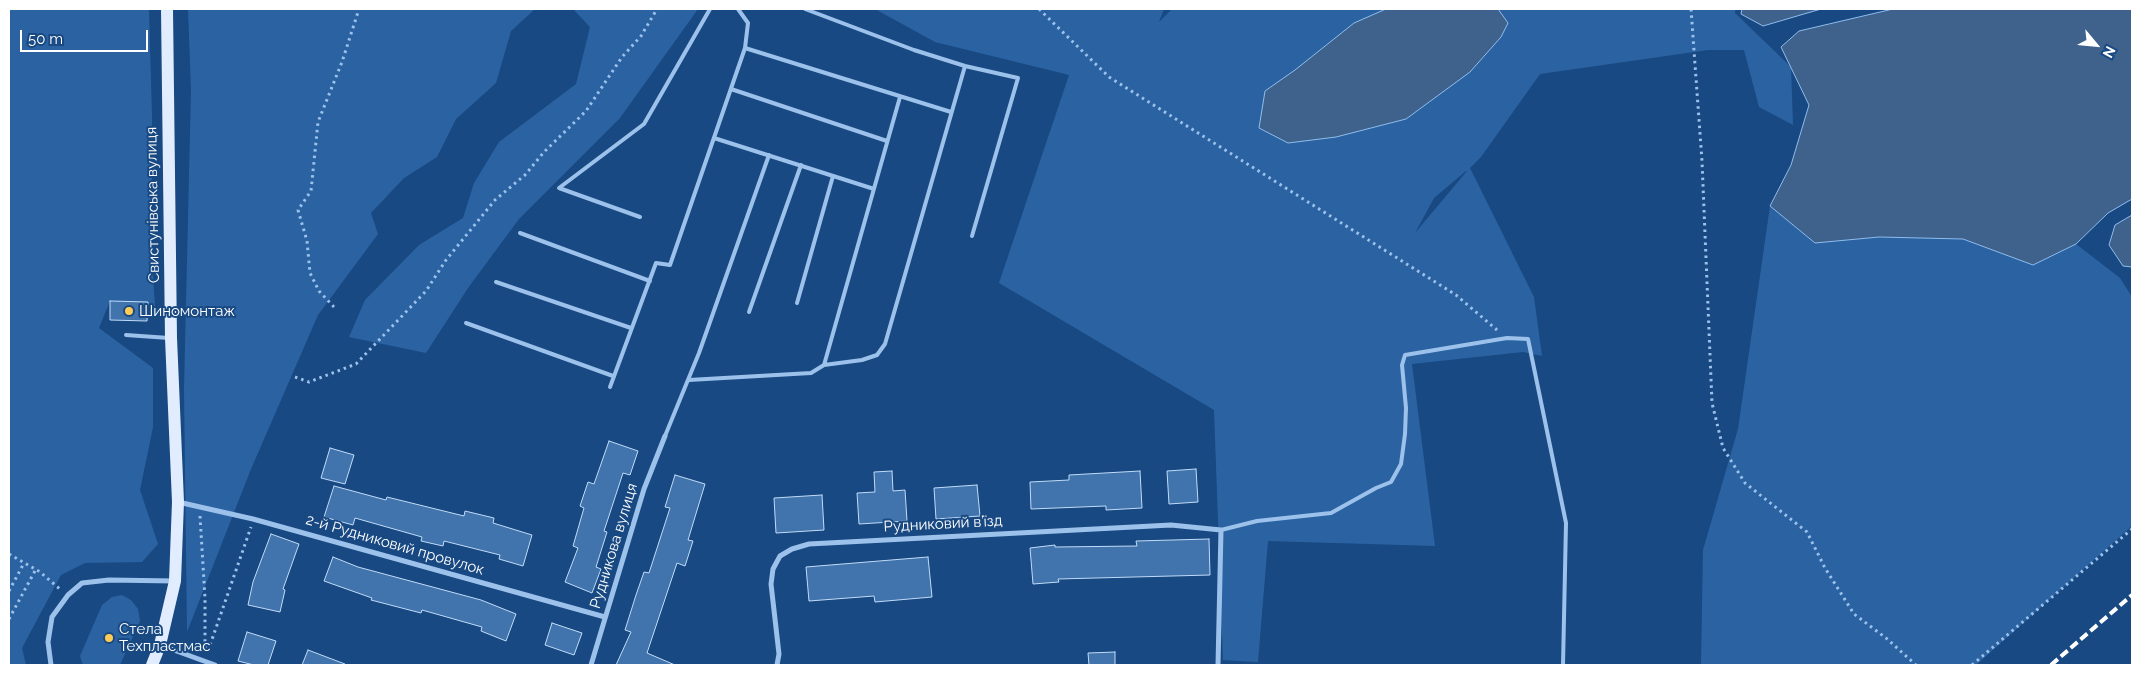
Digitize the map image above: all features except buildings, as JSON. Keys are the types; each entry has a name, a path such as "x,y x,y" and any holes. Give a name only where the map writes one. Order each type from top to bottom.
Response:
{"main road":[{"name":"Свистунівська вулиця","path":"152,665 160,645 175,581 178,502 171,338 167,9"}],"street":[{"name":"Рудникова вулиця","path":"592,665 644,489 666,436"},
{"name":"2-й Рудниковий провулок","path":"178,502 253,519 605,617"},
{"name":"Рудниковий в’їзд","path":"777,665 779,654 771,584 773,569 780,556 792,549 809,544 1171,525 1221,530"},
{"path":"1218,665 1221,530"},
{"path":"51,665 48,642 52,617 68,595 82,584 110,580 175,581"},
{"path":"160,645 215,665"}],"lane":[{"path":"640,217 559,188 644,124 710,9"},
{"path":"610,387 656,263 670,266 731,89 745,48 748,23 740,9"},
{"path":"804,9 914,50 964,66 1018,78 972,236"},
{"path":"745,48 951,112"},
{"path":"689,380 811,374 824,365 877,355 885,344 964,66"},
{"path":"731,89 886,141"},
{"path":"824,365 900,97"},
{"path":"714,138 874,189"},
{"path":"666,436 689,380 769,155"},
{"path":"749,312 800,166"},
{"path":"797,303 833,176"},
{"path":"520,233 650,280"},
{"path":"496,282 631,328"},
{"path":"466,323 613,376"},
{"path":"126,335 171,338"},
{"path":"1221,530 1257,521 1331,513 1376,488 1391,482 1401,464 1405,434 1406,408 1402,365 1405,355 1507,338 1528,339 1566,523 1563,665"}],"path":[{"path":"334,307 319,291 310,273 307,241 298,210 311,191 318,122 342,62 359,9"},
{"path":"296,377 309,382 356,364 426,291 446,260 495,200 525,175 544,152 586,111 622,57 641,36 657,9"},
{"path":"1038,9 1109,77 1456,296 1507,338"},
{"path":"1691,9 1702,160 1712,403 1724,448 1745,483 1807,532 1825,568 1854,614 1886,638 1916,665"},
{"path":"200,507 205,598 205,662"},
{"path":"205,662 253,519"},
{"path":"1972,665 2132,529"},
{"path":"9,554 36,569 68,595"},
{"path":"9,591 24,562"},
{"path":"9,619 36,569"}],"shaded area":[{"path":"9,9 149,9 152,117 152,262 155,306 110,301 99,328 153,368 153,427 140,490 158,544 142,562 85,563 61,575 22,648 26,665 9,665"},
{"path":"188,9 535,9 511,31 496,83 456,119 437,157 404,178 371,213 378,234 318,315 251,469 187,632 184,389 191,90"},
{"path":"573,9 698,9 620,118 519,219 468,288 426,353 349,337 365,300 419,245 463,218 474,183 499,142 576,84 590,27"},
{"path":"875,9 1164,9 1159,22 1172,9 1735,9 1735,13 1791,67 1793,125 1759,107 1744,50 1708,50 1540,74 1481,157 1470,168 1534,297 1542,356 1523,352 1412,364 1435,546 1268,541 1258,662 1223,660 1214,410 999,283 1069,75 935,42","holes":["1467,171 1415,233 1434,198"]},
{"path":"1386,9 1498,9 1508,23 1501,37 1470,72 1406,119 1336,137 1288,143 1259,128 1265,91 1295,70 1354,23"},
{"path":"1742,9 1821,9 1763,26 1741,14"},
{"path":"1893,9 2132,9 2132,199 2108,213 2076,244 2033,265 1963,239 1879,237 1815,243 1770,206 1791,165 1809,105 1781,47 1799,31"},
{"path":"1770,206 1815,243 1879,237 1963,239 2033,265 2076,244 2120,278 2132,297 2132,526 1976,665 1701,665 1703,550 1738,429"},
{"path":"2132,215 2132,267 2123,266 2109,245 2115,225"},
{"path":"122,595 131,600 138,609 140,621 120,665 83,665 80,656 102,605 112,597"}],"railway":[{"path":"2051,665 2132,595"}],"place":[{"name":"Шиномонтаж","path":"129,311"},
{"name":"Стела Техпластмас","path":"109,638"}]}
